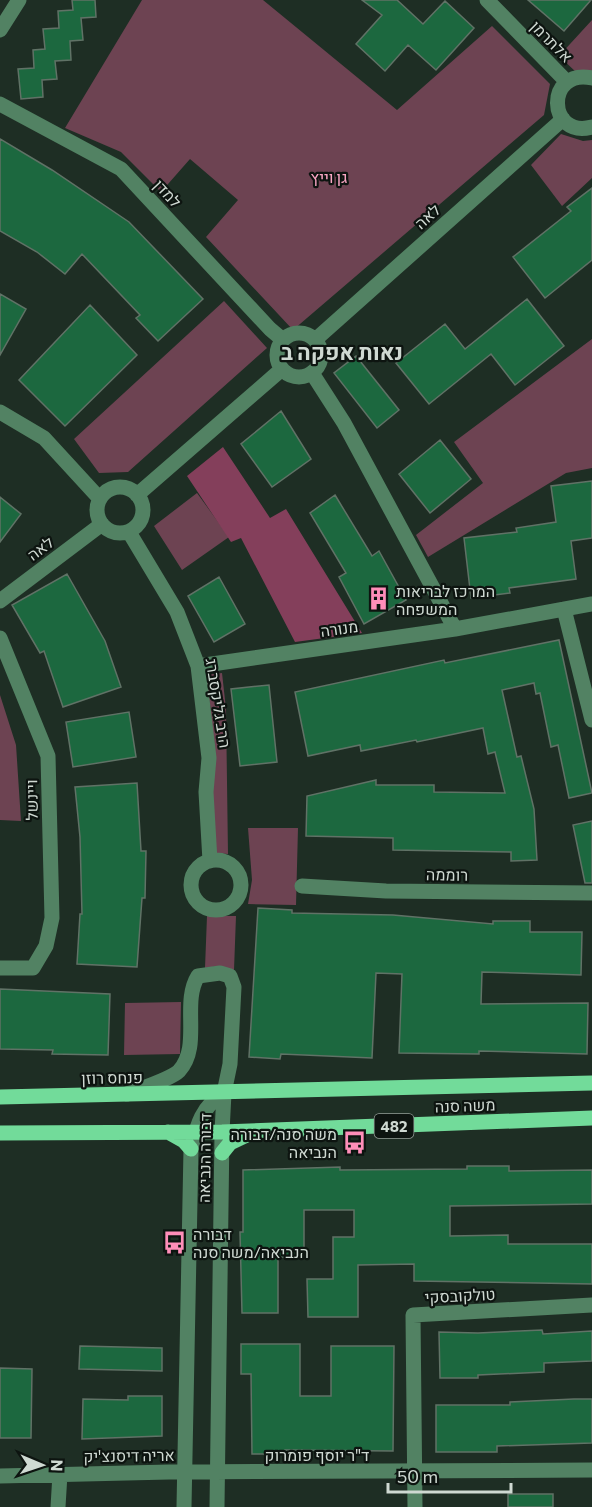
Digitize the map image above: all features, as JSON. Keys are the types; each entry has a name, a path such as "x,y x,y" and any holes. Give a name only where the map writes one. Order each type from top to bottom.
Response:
{"main road":[{"name":"משה סנה","path":"224,1093 592,1083"},
{"name":"פנחס רוזן","path":"0,1097 224,1093"},
{"name":"משה סנה","path":"195,1132 592,1118"},
{"path":"222,1153 230,1143 257,1130"},
{"path":"168,1132 191,1149"},
{"name":"482","path":"0,1133 195,1132"}],"street":[{"path":"0,30 19,0"},
{"name":"אלתרמן","path":"487,0 567,82"},
{"path":"592,78 584,76 567,82 562,88 557,104 563,119 575,128 592,127"},
{"name":"למדן","path":"0,104 121,168 283,340"},
{"name":"לאה","path":"315,340 563,119"},
{"path":"296,333 303,333 315,340 321,354 321,361 312,373 300,378 287,374 277,357 283,340 296,333"},
{"path":"137,495 282,369"},
{"path":"312,373 344,423 454,629"},
{"path":"0,412 44,438 100,499"},
{"path":"124,488 137,495 143,513 138,525 129,532 117,533 102,524 98,512 100,499 110,490 124,488"},
{"name":"לאה","path":"0,602 102,524"},
{"name":"הרב גליקסברג","path":"129,532 177,612 198,666 209,758 206,792 210,861"},
{"name":"מנורה","path":"198,666 454,629 592,604"},
{"path":"564,609 592,720"},
{"name":"ויינשל","path":"0,638 48,756 52,918 46,946 33,968 0,968"},
{"name":"רוממה","path":"302,886 386,891 592,893"},
{"path":"124,1095 178,1072 188,1055 192,985 198,976 220,973 230,976 234,987 230,1064 224,1093"},
{"name":"דבורה הנביאה","path":"184,1507 191,1149 201,1114 212,1100 224,1093"},
{"name":"דבורה הנביאה","path":"217,1507 224,1093"},
{"name":"טולקובסקי","path":"415,1472 413,1316 592,1305"},
{"name":"ד\"ר יוסף פומרוק","path":"186,1473 592,1470"},
{"path":"415,1472 415,1507"},
{"name":"אריה דיסנצ'יק","path":"0,1476 186,1473"},
{"path":"58,1507 60,1474"}],"green space":[{"name":"גן וייץ","path":"142,0 263,0 397,110 492,26 550,84 544,115 293,330 206,237 238,200 190,159 161,192 121,152 65,128"},
{"path":"592,20 592,71 577,73 559,56"},
{"path":"561,134 583,141 592,140 592,178 562,206 531,165"},
{"path":"224,301 267,348 128,472 99,473 74,439"},
{"path":"592,339 592,468 566,473 428,557 416,535 483,483 454,442"},
{"path":"197,493 229,537 182,570 154,526"},
{"path":"222,673 226,709 228,854 214,853 211,711 205,675"},
{"path":"0,695 16,745 21,821 0,820"},
{"path":"248,828 298,828 296,905 248,904 252,880"},
{"path":"207,916 236,916 234,970 219,966 205,968"},
{"path":"181,1002 180,1054 124,1055 125,1003"}],"shaded area":[{"path":"223,447 270,518 286,509 362,633 295,642 241,538 231,542 187,476"}],"building":[{"path":"72,0 95,0 96,17 81,18 83,40 70,41 71,60 55,61 57,79 42,80 43,97 21,99 18,69 34,68 33,50 45,49 43,29 59,28 58,11 73,10"},
{"path":"362,0 397,0 423,24 445,1 474,28 436,70 408,45 385,71 356,44 382,15"},
{"path":"528,0 591,0 564,31"},
{"path":"0,139 52,170 129,222 203,299 158,341 136,318 140,315 82,254 65,274 37,252 0,231"},
{"path":"592,188 592,260 545,298 513,257 571,211 567,207"},
{"path":"0,294 26,309 0,355"},
{"path":"527,299 564,346 515,385 491,354 429,404 396,363 445,324 465,349"},
{"path":"90,305 137,355 65,426 19,380"},
{"path":"356,356 399,410 377,428 334,373"},
{"path":"281,411 311,459 272,487 241,444"},
{"path":"440,440 471,479 430,513 399,474"},
{"path":"592,481 592,538 571,541 576,579 509,588 510,593 471,598 464,538 517,532 516,528 556,522 551,486"},
{"path":"335,495 372,556 379,551 406,600 364,624 339,577 346,573 310,513"},
{"path":"0,497 21,514 0,542"},
{"path":"67,574 105,641 121,687 63,707 44,651 40,653 12,605"},
{"path":"219,577 245,624 214,642 188,596"},
{"path":"559,640 592,793 569,798 558,745 551,747 540,693 536,694 534,683 502,690 517,757 521,756 534,809 537,860 511,861 511,852 393,850 393,838 306,836 307,796 376,780 376,785 434,785 434,792 505,793 495,752 488,754 483,728 361,751 360,745 308,756 295,692 444,660 445,663"},
{"path":"269,685 277,762 240,766 231,689"},
{"path":"129,712 136,757 73,767 66,722"},
{"path":"137,783 141,851 146,851 145,898 142,898 137,967 77,964 80,914 82,914 80,837 75,787"},
{"path":"592,821 592,883 585,883 573,825"},
{"path":"258,908 292,910 292,913 393,915 493,924 493,921 530,921 530,932 582,932 581,975 482,972 481,1004 588,1003 587,1054 479,1051 479,1054 399,1053 402,974 376,973 372,1058 281,1054 280,1059 249,1057"},
{"path":"0,989 110,994 108,1055 52,1054 53,1050 0,1049"},
{"path":"467,1166 509,1166 509,1171 592,1170 592,1204 450,1206 450,1236 508,1235 508,1244 592,1244 592,1284 414,1281 414,1264 358,1265 358,1317 308,1317 307,1279 333,1279 333,1237 354,1237 354,1210 304,1210 304,1257 278,1257 278,1313 242,1313 240,1232 243,1232 243,1170 340,1167 340,1170 467,1169"},
{"path":"542,1330 543,1334 592,1331 592,1361 544,1363 544,1372 478,1375 478,1378 440,1378 439,1332"},
{"path":"241,1344 300,1344 300,1396 331,1396 331,1346 394,1346 393,1451 285,1450 285,1454 252,1454 251,1374 241,1374"},
{"path":"80,1346 162,1348 162,1371 79,1369"},
{"path":"0,1368 32,1369 31,1438 0,1438"},
{"path":"128,1396 162,1396 162,1436 82,1439 83,1399 128,1400"},
{"path":"592,1399 592,1443 497,1446 497,1452 436,1452 436,1405 510,1405 510,1402"},
{"path":"508,1494 553,1494 553,1507 508,1507"}],"place":[{"name":"המרכז לבריאות המשפחה","path":"378,599"},
{"name":"משה סנה/דבורה הנביאה","path":"355,1142"},
{"name":"דבורה הנביאה/משה סנה","path":"175,1242"}],"district":[{"name":"נאות אפקה ב","path":"342,351"}]}
